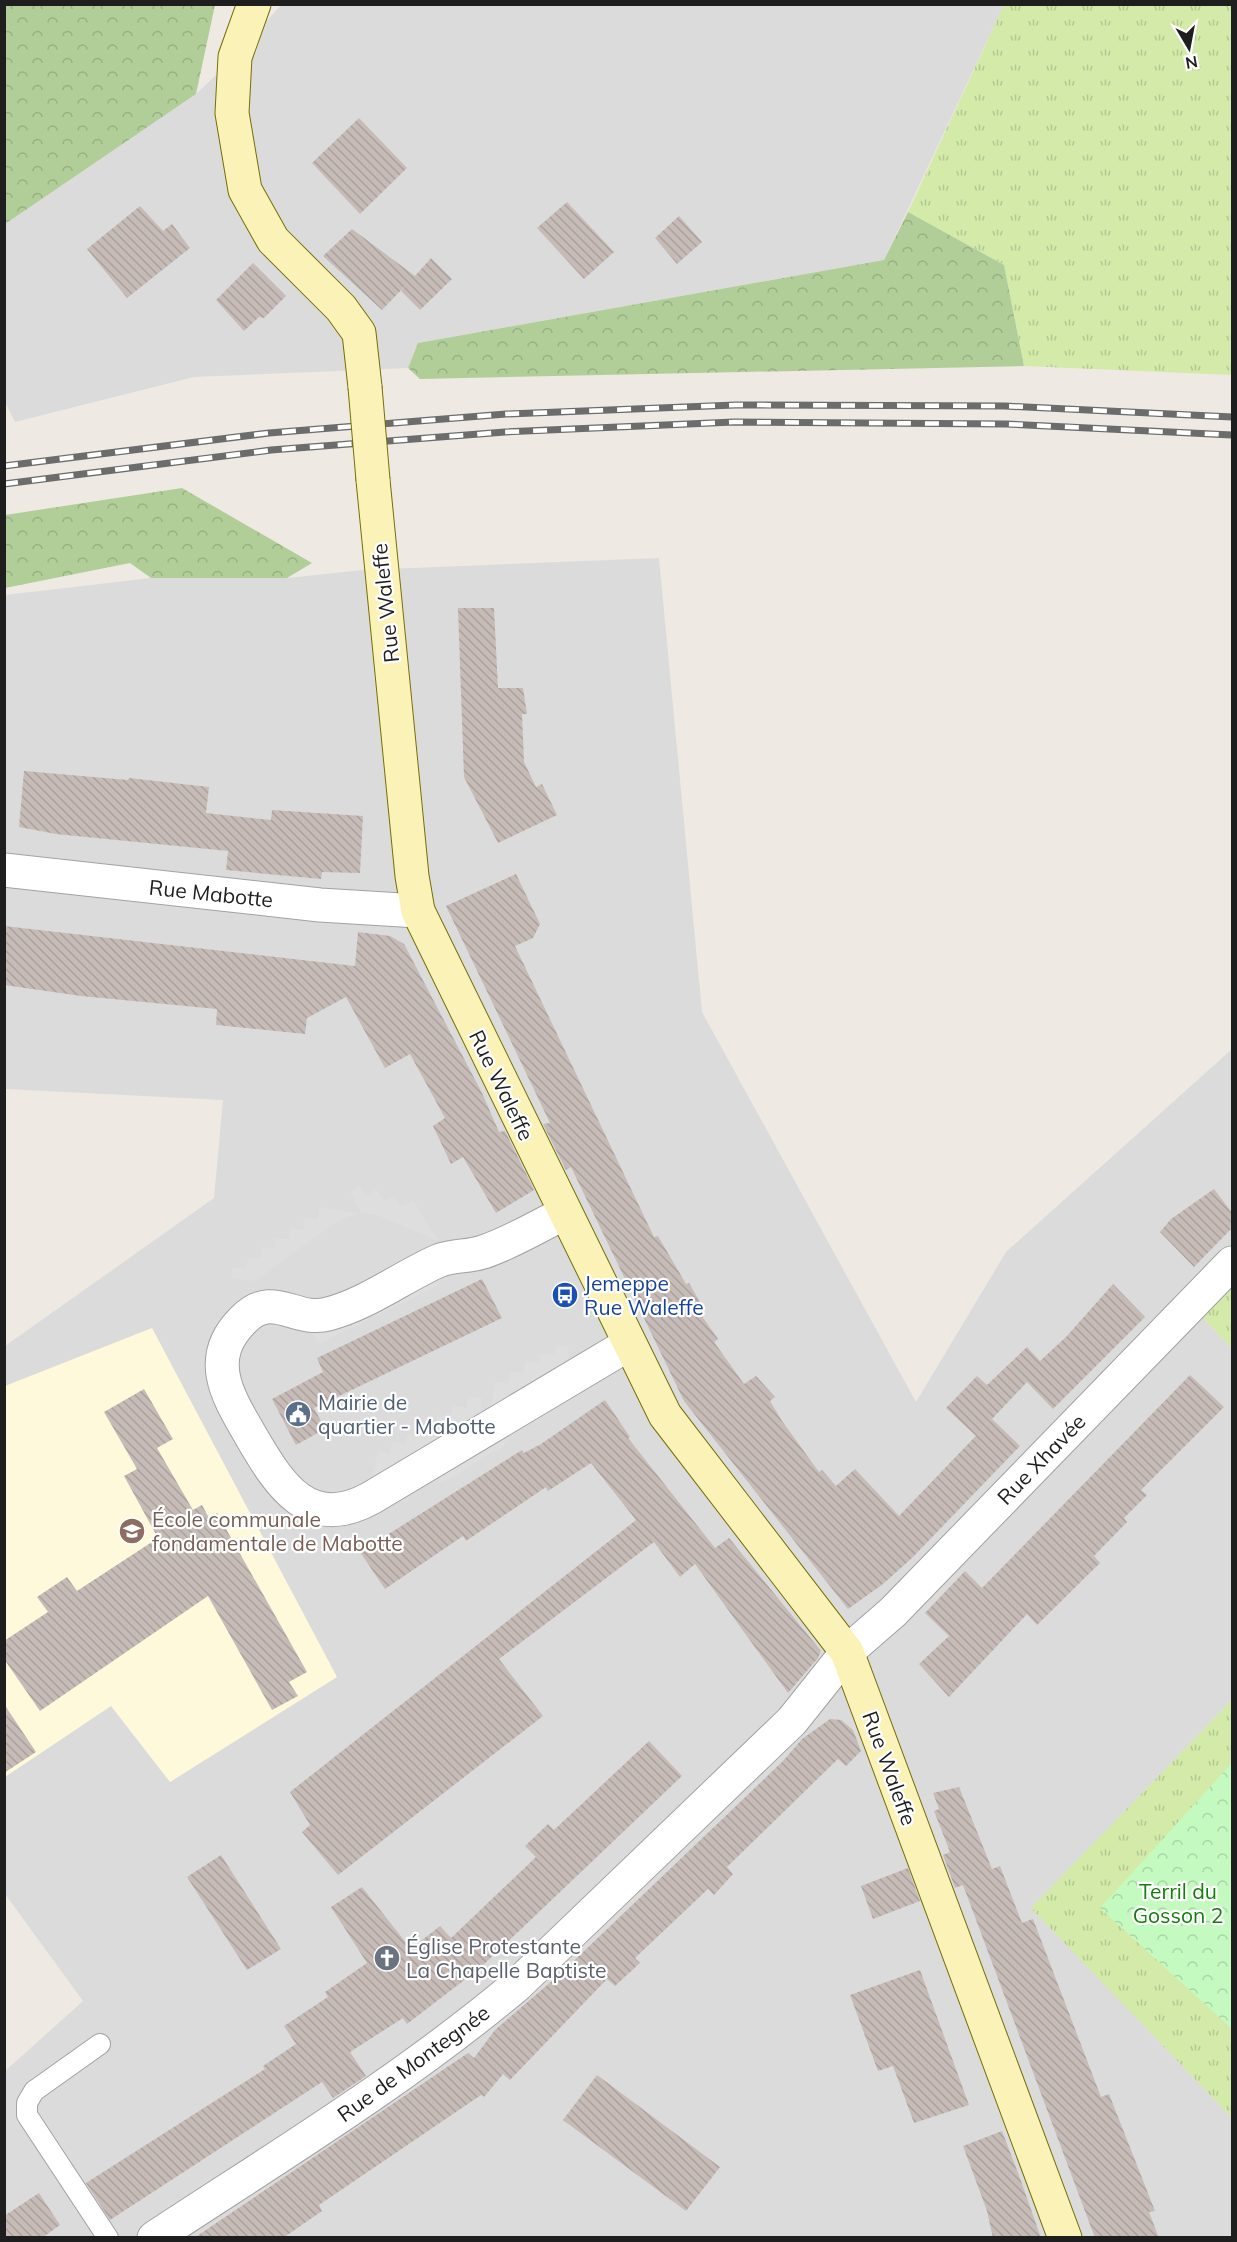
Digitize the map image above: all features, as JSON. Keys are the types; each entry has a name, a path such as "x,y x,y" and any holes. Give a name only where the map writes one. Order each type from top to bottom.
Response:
{"street":[{"name":"Rue Waleffe","path":"254,4 235,57 232,113 245,190 273,240 341,308 359,333 412,876 418,911 628,1344 665,1415 847,1652 1065,2238"},
{"name":"Rue Mabotte","path":"4,870 320,905 418,911"},
{"path":"564,1213 483,1252 441,1259 329,1314 306,1316 282,1307 268,1305 253,1311 242,1321 224,1349 222,1364 225,1391 277,1481 301,1501 314,1507 337,1510 357,1506 628,1344"},
{"name":"Rue Xhavée","path":"847,1652 893,1612 1233,1263"},
{"name":"Rue de Montegnée","path":"154,2238 360,2103 485,2012 517,1985 792,1721 847,1652"}],"lane":[{"path":"100,2044 34,2091 27,2103 27,2115 108,2238"}],"shaded area":[{"path":"281,5 1004,5 884,260 418,343 408,368 194,377 15,422 5,402 4,224 196,94 235,57"},
{"path":"659,558 702,1012 916,1402 1006,1252 1232,1049 1232,1263 1190,1304 1232,1349 1232,1700 1032,1908 1232,2118 1232,2237 5,2237 4,2072 83,2001 5,1894 5,1346 214,1198 223,1100 5,1089 5,595 151,578 287,578 363,570"},
{"path":"360,1186 367,1196 376,1189 385,1201 394,1195 402,1207 413,1200 438,1241 379,1216 361,1212 350,1192"},
{"path":"319,1207 358,1213 335,1223 255,1281 231,1278 232,1267 246,1269 248,1258 261,1258 262,1247 274,1248 275,1239 288,1239 290,1228 303,1229 304,1218 318,1219"},
{"path":"443,1272 438,1286 320,1343 309,1330"},
{"name":"École communale fondamentale de Mabotte","path":"152,1328 337,1677 170,1782 111,1706 5,1777 5,1386"},
{"path":"557,1346 569,1347 568,1365 490,1413 495,1382 509,1383 510,1371 524,1373 525,1361 539,1363 540,1354 555,1355"},
{"path":"468,1397 482,1398 480,1419 370,1485 378,1452 390,1454 392,1442 405,1445 408,1434 420,1436 422,1425 436,1426 437,1415 451,1417 453,1406 467,1408"},
{"path":"510,1428 508,1443 442,1483 437,1475"}],"green space":[{"path":"5,4 215,5 196,94 5,224"},
{"path":"1004,5 1232,5 1232,375 1024,366 1004,265 908,212"},
{"path":"908,212 1004,265 1024,366 420,379 408,368 418,343 884,260"},
{"path":"182,488 312,563 287,578 151,578 130,563 5,588 5,515"},
{"path":"1232,1263 1232,1349 1190,1304"},
{"path":"1232,1700 1232,2118 1031,1908"},
{"name":"Terril du Gosson 2","path":"1232,1763 1232,2029 1100,1908"}],"building":[{"path":"359,118 407,168 360,214 312,163"},
{"path":"567,202 614,252 584,279 537,228"},
{"path":"140,206 163,231 172,224 190,248 127,298 87,249"},
{"path":"679,216 702,242 677,264 655,238"},
{"path":"352,229 415,276 431,258 452,279 420,310 401,291 407,284 382,310 323,256"},
{"path":"253,263 286,296 264,318 259,317 244,331 216,300"},
{"path":"458,608 494,608 498,688 523,688 527,714 522,714 524,762 536,787 542,784 557,815 498,843 464,777"},
{"path":"24,771 128,780 129,778 209,787 206,813 271,820 272,810 363,816 360,873 322,872 321,879 226,870 228,851 56,834 19,827"},
{"path":"516,874 540,924 533,938 515,946 654,1237 658,1236 686,1284 689,1283 704,1309 699,1312 718,1339 714,1342 744,1384 756,1376 775,1397 770,1401 819,1472 822,1470 836,1486 855,1469 899,1516 992,1419 1020,1446 912,1558 883,1584 848,1609 684,1401 571,1167 566,1170 543,1124 550,1123 446,906"},
{"path":"4,926 355,966 358,932 390,936 404,944 482,1093 499,1132 505,1131 534,1190 496,1213 463,1157 451,1164 433,1126 445,1118 410,1054 385,1068 346,997 307,1018 305,1034 216,1025 217,1009 81,996 4,985"},
{"path":"1214,1189 1233,1214 1233,1227 1194,1267 1160,1232 1171,1219"},
{"path":"482,1279 502,1318 314,1408 325,1429 296,1445 272,1399 323,1372 317,1358"},
{"path":"1113,1284 1145,1317 1053,1409 1027,1382 976,1436 946,1408 977,1376 987,1385 1027,1347 1040,1361 1067,1336"},
{"path":"1190,1375 1224,1407 1141,1490 1147,1495 1124,1518 1127,1522 1094,1556 1100,1563 1037,1625 1027,1614 949,1697 919,1664 949,1636 925,1613 965,1571 982,1588"},
{"path":"144,1389 173,1439 157,1448 193,1510 202,1505 209,1518 217,1513 307,1672 289,1682 298,1696 272,1710 208,1596 40,1711 4,1659 4,1641 48,1612 37,1597 67,1577 77,1591 158,1538 124,1476 137,1469 104,1412"},
{"path":"605,1400 630,1437 628,1438 715,1548 729,1538 821,1651 818,1658 788,1693 695,1564 680,1577 654,1542 499,1659 543,1716 338,1875 302,1832 310,1825 290,1792 636,1520 591,1463 548,1491 546,1487 466,1541 463,1536 385,1589 360,1552 522,1450 524,1453 541,1444"},
{"path":"4,1704 36,1752 4,1773"},
{"path":"830,1719 841,1720 853,1730 861,1751 846,1766 838,1759 727,1867 733,1874 714,1895 708,1889 635,1958 640,1963 615,1986 607,1979 510,2080 503,2074 484,2097 481,2095 319,2205 322,2211 283,2238 194,2238 468,2053 474,2058 495,2030 560,1974 783,1761 802,1739"},
{"path":"649,1741 682,1776 480,1968 407,2024 403,2018 350,2052 366,2076 333,2098 322,2082 110,2220 86,2183 265,2069 263,2066 296,2044 284,2026 328,1997 325,1992 367,1963 331,1907 362,1887 411,1949 440,1926 451,1938 536,1857 525,1846 548,1824 554,1830"},
{"path":"959,1787 992,1869 1000,1866 1022,1923 1033,1919 1101,2097 1109,2094 1155,2211 1149,2212 1159,2238 1095,2238 963,1885 955,1888 943,1855 950,1852 934,1811 939,1809 933,1793"},
{"path":"221,1855 281,1949 247,1970 187,1877"},
{"path":"908,1868 920,1901 873,1919 861,1886"},
{"path":"920,1970 969,2105 914,2123 893,2066 878,2071 850,1995"},
{"path":"597,2075 720,2167 686,2211 563,2120"},
{"path":"1002,2131 1041,2238 993,2238 987,2211 963,2146"},
{"path":"39,2193 60,2225 42,2238 4,2238 4,2216"}],"railway":[{"path":"4,466 269,433 506,414 735,405 1005,406 1232,417"},
{"path":"4,484 271,450 505,432 734,422 1006,424 1232,435"}],"place":[{"name":"Jemeppe Rue Waleffe","path":"565,1295"},
{"name":"Mairie de quartier - Mabotte","path":"298,1414"},
{"name":"École communale fondamentale de Mabotte","path":"132,1531"},
{"name":"Église Protestante La Chapelle Baptiste","path":"387,1958"}]}
